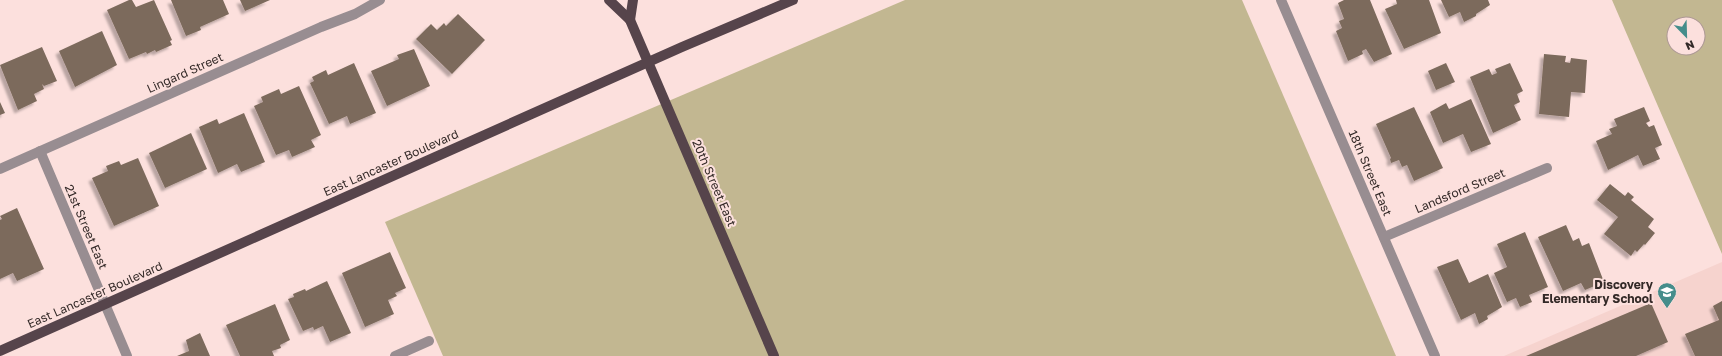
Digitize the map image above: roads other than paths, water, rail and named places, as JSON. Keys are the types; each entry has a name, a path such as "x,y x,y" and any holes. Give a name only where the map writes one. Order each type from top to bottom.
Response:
{"main road":[{"name":"20th Street East","path":"609,0 630,20 774,356"},
{"path":"630,20 633,0"},
{"name":"East Lancaster Boulevard","path":"0,351 649,62 793,0"}],"street":[{"name":"Lingard Street","path":"0,169 321,27 355,14 380,0"},
{"name":"18th Street East","path":"1281,0 1436,356"},
{"name":"21st Street East","path":"40,151 104,305 127,356"},
{"name":"Landsford Street","path":"1384,238 1547,168"},
{"path":"395,356 429,341"}],"place":[{"name":"Discovery Elementary School","path":"1667,309"}]}
